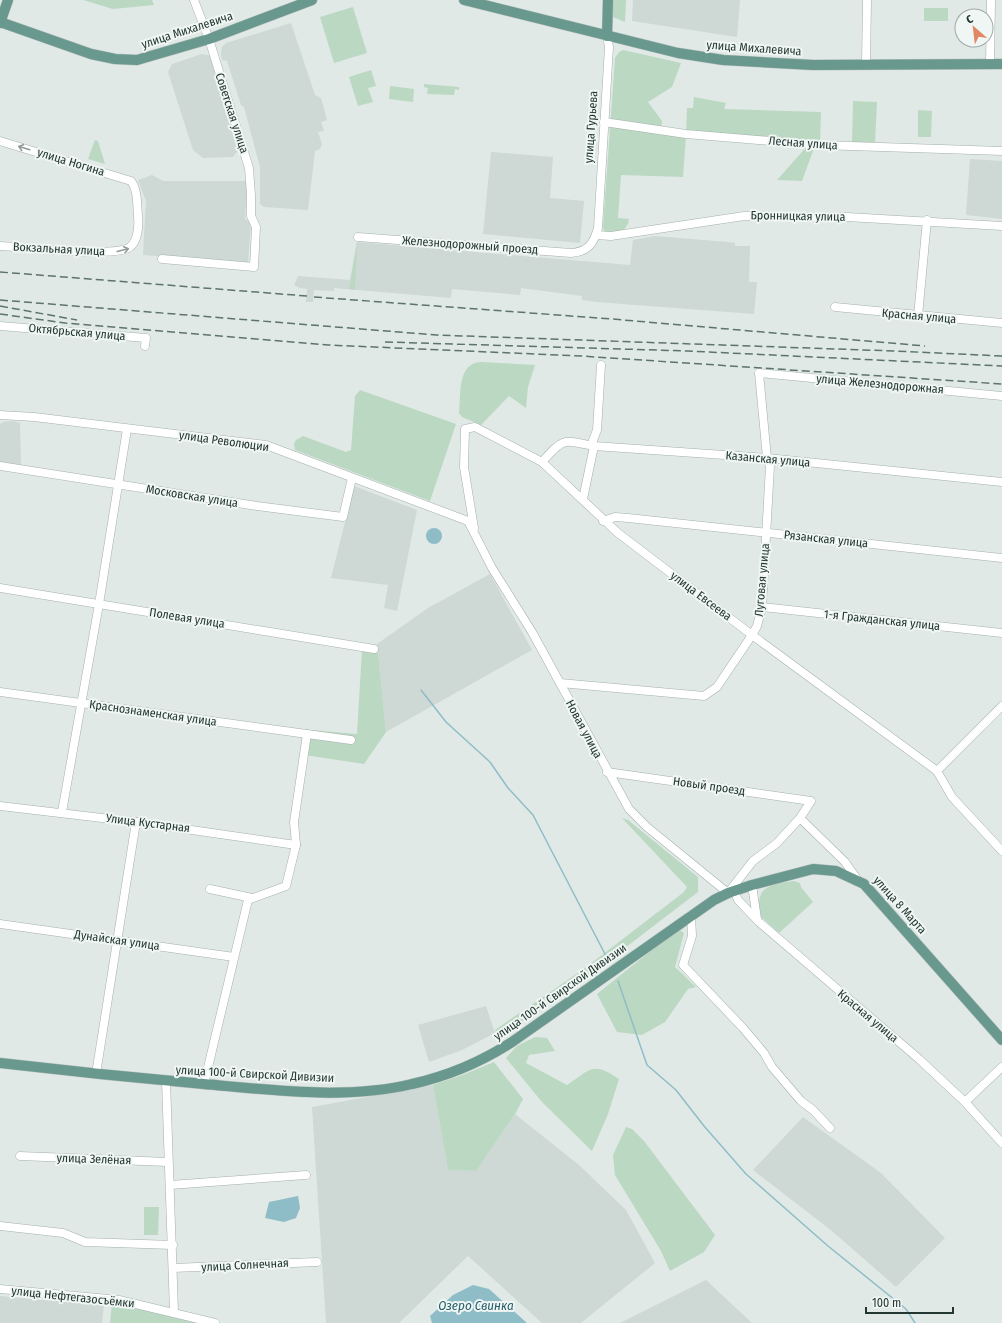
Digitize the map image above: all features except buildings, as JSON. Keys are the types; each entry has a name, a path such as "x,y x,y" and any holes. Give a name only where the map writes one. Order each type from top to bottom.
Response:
{"main road":[{"path":"0,23 8,0"},
{"name":"улица Михалевича","path":"0,23 91,54 114,59 145,58 209,39 312,0"},
{"name":"улица Михалевича","path":"464,0 683,54 723,60 813,65 1002,64"},
{"name":"улица Гурьева","path":"607,36 608,0"},
{"name":"улица 8 Марта","path":"734,891 813,869 836,871 857,879 871,891 1002,1040"},
{"name":"улица 100-й Свирской Дивизии","path":"0,1063 96,1074 255,1089 352,1091 387,1089 412,1084 462,1069 481,1061 529,1031 691,915 734,891"}],"street":[{"name":"Советская улица","path":"162,259 254,267 256,228 251,216 252,195 248,163 209,39 194,0"},
{"path":"866,65 867,0"},
{"path":"990,64 991,0"},
{"name":"улица Гурьева","path":"596,235 609,47 607,36"},
{"name":"Лесная улица","path":"604,122 686,134 820,145 1002,151"},
{"name":"улица Ногина","path":"0,141 131,181 136,190"},
{"name":"Вокзальная улица","path":"0,246 98,252 119,251 130,248 136,236 139,220 136,190"},
{"name":"Бронницкая улица","path":"596,235 611,236 744,216 840,216 928,220 1002,226"},
{"path":"918,316 928,220"},
{"name":"Железнодорожный проезд","path":"358,237 571,253 583,250 592,244 596,235"},
{"name":"Красная улица","path":"835,307 1002,323"},
{"name":"Октябрьская улица","path":"0,326 146,338 145,346"},
{"path":"583,499 594,446 592,443 597,430 601,365"},
{"name":"улица Железнодорожная","path":"759,373 1002,396"},
{"name":"Луговая улица","path":"560,683 704,696 716,688 752,635 757,626 762,607 770,466 767,458 759,373"},
{"name":"улица Революции","path":"0,415 34,417 127,430 257,443 278,449 468,521 475,534"},
{"name":"улица Евсеева","path":"475,534 464,467 465,429 475,427 542,462 583,499 603,521 752,635 937,771"},
{"path":"62,812 99,604 127,430"},
{"name":"Казанская улица","path":"542,462 561,442 571,441 594,446 767,458 1002,482"},
{"name":"Московская улица","path":"0,466 256,506 343,517 352,478"},
{"name":"Рязанская улица","path":"603,521 624,517 1002,558"},
{"name":"Новая улица","path":"475,534 492,568 532,632 624,803 633,815 734,891"},
{"name":"Полевая улица","path":"0,588 374,649"},
{"name":"1-я Гражданская улица","path":"762,607 1002,633"},
{"name":"Краснознаменская улица","path":"0,692 351,740"},
{"path":"1002,706 937,771 952,797 1002,851"},
{"path":"204,1084 248,900 286,886 296,845 294,822 306,734"},
{"name":"Новый проезд","path":"607,772 811,801 800,818"},
{"name":"Улица Кустарная","path":"0,806 62,812 296,845"},
{"path":"734,891 753,861 777,843 800,818 845,862 857,879"},
{"path":"96,1074 136,822"},
{"path":"752,885 757,919"},
{"path":"210,889 252,898"},
{"name":"Красная улица","path":"734,891 738,900 757,919 965,1102 1002,1143"},
{"path":"691,915 692,936 683,965 744,1028 764,1053 772,1067 801,1101 813,1110 830,1128"},
{"name":"Дунайская улица","path":"0,924 234,957"},
{"path":"965,1102 1002,1067"},
{"path":"166,1081 168,1162 173,1245 174,1312"},
{"name":"улица Зелёная","path":"20,1156 168,1162"},
{"path":"170,1185 306,1175"},
{"path":"0,1226 63,1233 85,1242 173,1245"},
{"name":"улица Солнечная","path":"173,1268 316,1262"},
{"name":"улица Нефтегазосъёмки","path":"0,1289 119,1300 216,1323"}],"shaded area":[{"path":"633,0 740,0 737,37 632,21"},
{"path":"291,23 315,95 321,98 327,120 321,122 324,131 318,132 322,144 320,149 315,151 308,210 264,207 260,204 260,167 244,107 241,105 227,61 222,60 221,53 222,47 226,43"},
{"path":"202,54 211,56 239,149 233,157 203,158 193,150 168,72 172,64"},
{"path":"491,152 553,157 550,198 584,201 580,243 483,234"},
{"path":"970,159 1002,161 1002,219 966,215"},
{"path":"152,175 163,181 247,181 245,219 251,222 248,263 143,255 146,201 138,180"},
{"path":"655,236 728,242 735,243 735,246 750,246 749,282 757,282 754,314 596,302 582,300 582,296 521,288 520,295 452,289 451,298 334,288 334,291 314,290 313,302 306,302 307,289 294,285 298,276 350,280 357,242 630,265 633,240"},
{"path":"12,421 20,423 21,468 0,465 0,424 3,422"},
{"path":"354,486 417,510 397,611 384,608 388,585 331,578"},
{"path":"490,574 532,650 386,732 377,644 428,608"},
{"path":"486,1006 495,1033 462,1050 429,1062 418,1025"},
{"path":"433,1085 448,1170 476,1171 515,1114 579,1165 626,1210 655,1263 581,1323 542,1323 468,1256 399,1323 326,1323 312,1107"},
{"path":"803,1117 881,1173 945,1238 896,1287 832,1231 753,1170"},
{"path":"706,1280 752,1323 620,1323"},
{"path":"0,1296 104,1305 102,1323 0,1323"}],"green space":[{"path":"83,0 152,0 154,5 113,9"},
{"path":"613,0 626,0 625,22 613,17"},
{"path":"353,7 367,53 334,63 320,17"},
{"path":"924,8 948,8 948,21 924,21"},
{"path":"623,50 681,63 672,87 648,102 662,121 661,130 686,134 687,108 693,108 694,97 726,103 724,109 821,112 820,145 810,144 813,151 802,181 777,180 809,144 686,135 683,177 621,175 618,218 629,219 628,224 623,231 605,233 603,227 615,58 619,52"},
{"path":"371,70 376,86 368,88 373,102 358,106 349,77"},
{"path":"424,84 459,87 459,90 455,89 454,95 427,94 428,88 424,87"},
{"path":"390,86 414,89 413,102 389,99"},
{"path":"853,101 877,102 875,142 852,142"},
{"path":"918,110 932,111 931,137 918,137"},
{"path":"95,140 98,141 105,164 88,159"},
{"path":"357,242 355,290 349,289"},
{"path":"481,362 535,365 528,387 526,408 509,396 481,425 462,417 459,413 464,374 473,364"},
{"path":"360,390 456,424 430,501 295,450 294,444 296,440 303,436 346,452 351,450 355,396"},
{"path":"362,650 378,653 386,732 364,764 305,755 311,730 357,734"},
{"path":"622,818 628,820 698,877 698,892 596,970 498,1038 495,1030 585,968 684,892 687,887"},
{"path":"794,881 800,883 801,887 813,902 779,933 760,916 760,899 765,889 770,886"},
{"path":"678,929 684,933 675,967 696,987 688,989 665,1022 642,1035 617,1032 597,994"},
{"path":"535,1037 547,1038 555,1051 529,1055 526,1063 567,1085 592,1069 603,1070 619,1079 608,1114 592,1151 542,1102 506,1058 517,1046"},
{"path":"494,1062 523,1099 515,1114 476,1171 448,1170 433,1085"},
{"path":"626,1127 632,1129 644,1141 715,1235 704,1252 670,1271 661,1251 615,1175 613,1155"},
{"path":"144,1207 159,1207 158,1235 144,1235"},
{"path":"116,1302 198,1323 110,1323 112,1303"}],"water":[{"path":"434,528 441,533 442,536 437,543 434,544 427,539 426,536 431,529"},
{"path":"298,1196 300,1208 296,1218 284,1222 265,1218 269,1202"},
{"name":"Озеро Свинка","path":"473,1285 489,1289 527,1323 432,1323 430,1316 453,1295"}],"waterway":[{"path":"421,690 446,722 490,762 508,788 533,815 606,956"},
{"path":"618,981 647,1065 676,1090 704,1126 746,1174 828,1246 906,1309 915,1323"}],"railway":[{"path":"0,272 307,296"},
{"path":"314,297 612,319 925,346"},
{"path":"0,300 436,335 1002,356"},
{"path":"0,306 77,320"},
{"path":"0,314 65,323 328,345 581,356 1002,384"},
{"path":"385,342 688,351 1002,366"}]}
